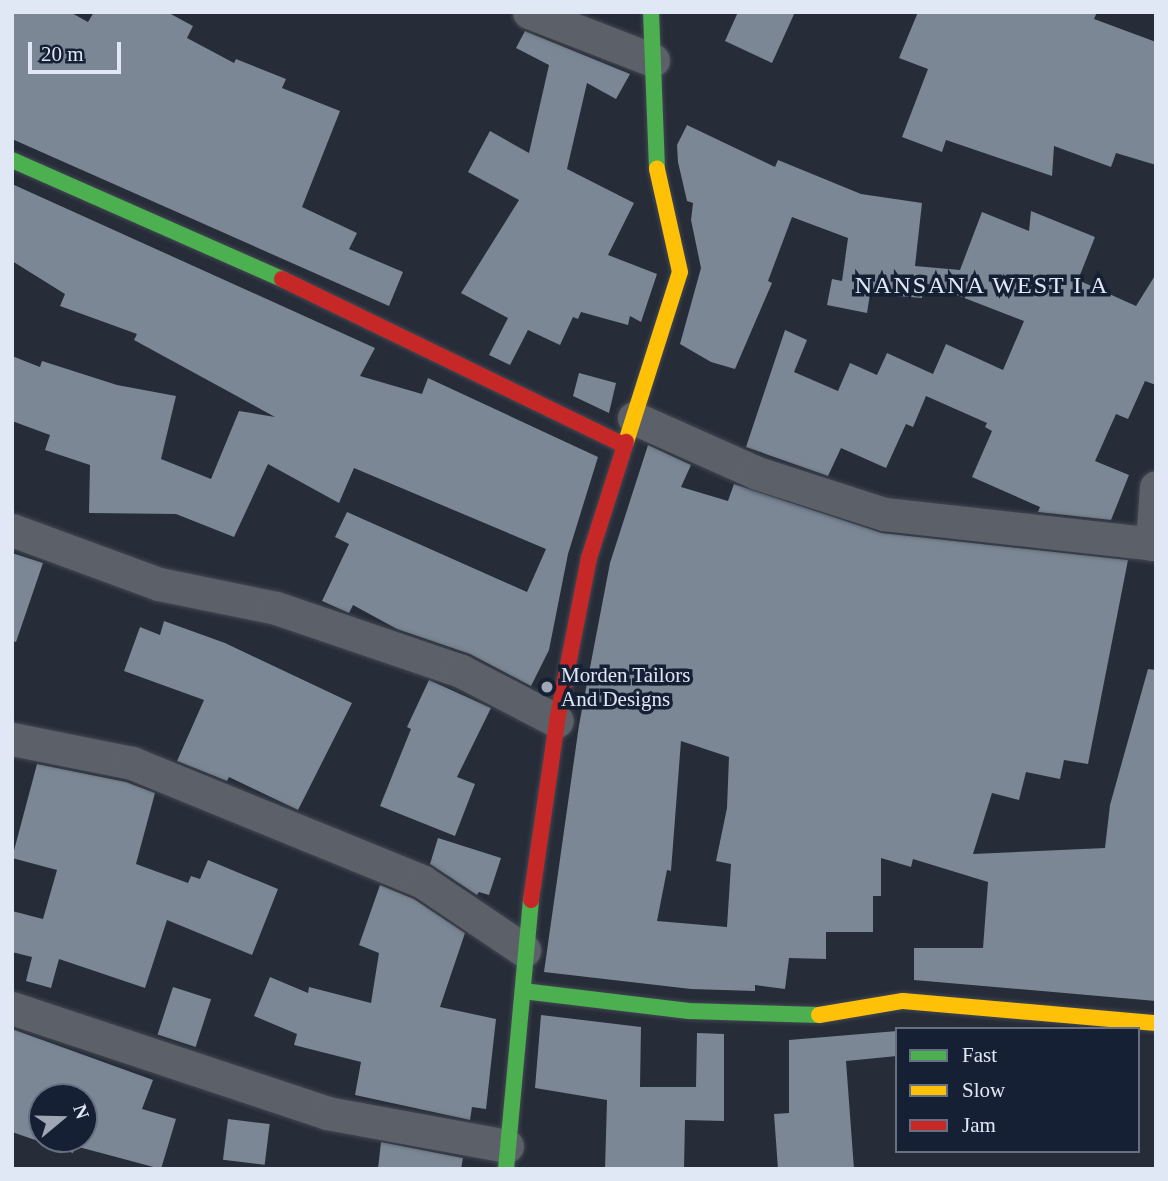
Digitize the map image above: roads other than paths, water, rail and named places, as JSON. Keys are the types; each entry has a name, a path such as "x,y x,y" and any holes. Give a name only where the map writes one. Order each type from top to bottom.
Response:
{"street":[{"path":"528,12 653,60"},
{"path":"12,1008 327,1113 507,1158 523,991 524,950 557,721 589,558 680,272 656,164 651,12"},
{"path":"12,160 628,431 884,514 1154,544 1156,487"},
{"path":"12,530 159,584 276,608 461,671 557,721"},
{"path":"12,739 132,763 423,882 524,950"},
{"path":"523,991 690,1011 835,1015 903,1001 1156,1023"}],"place":[{"name":"Morden Tailors And Designs","path":"547,687"}],"district":[{"name":"NANSANA WEST I A","path":"982,286"}]}
